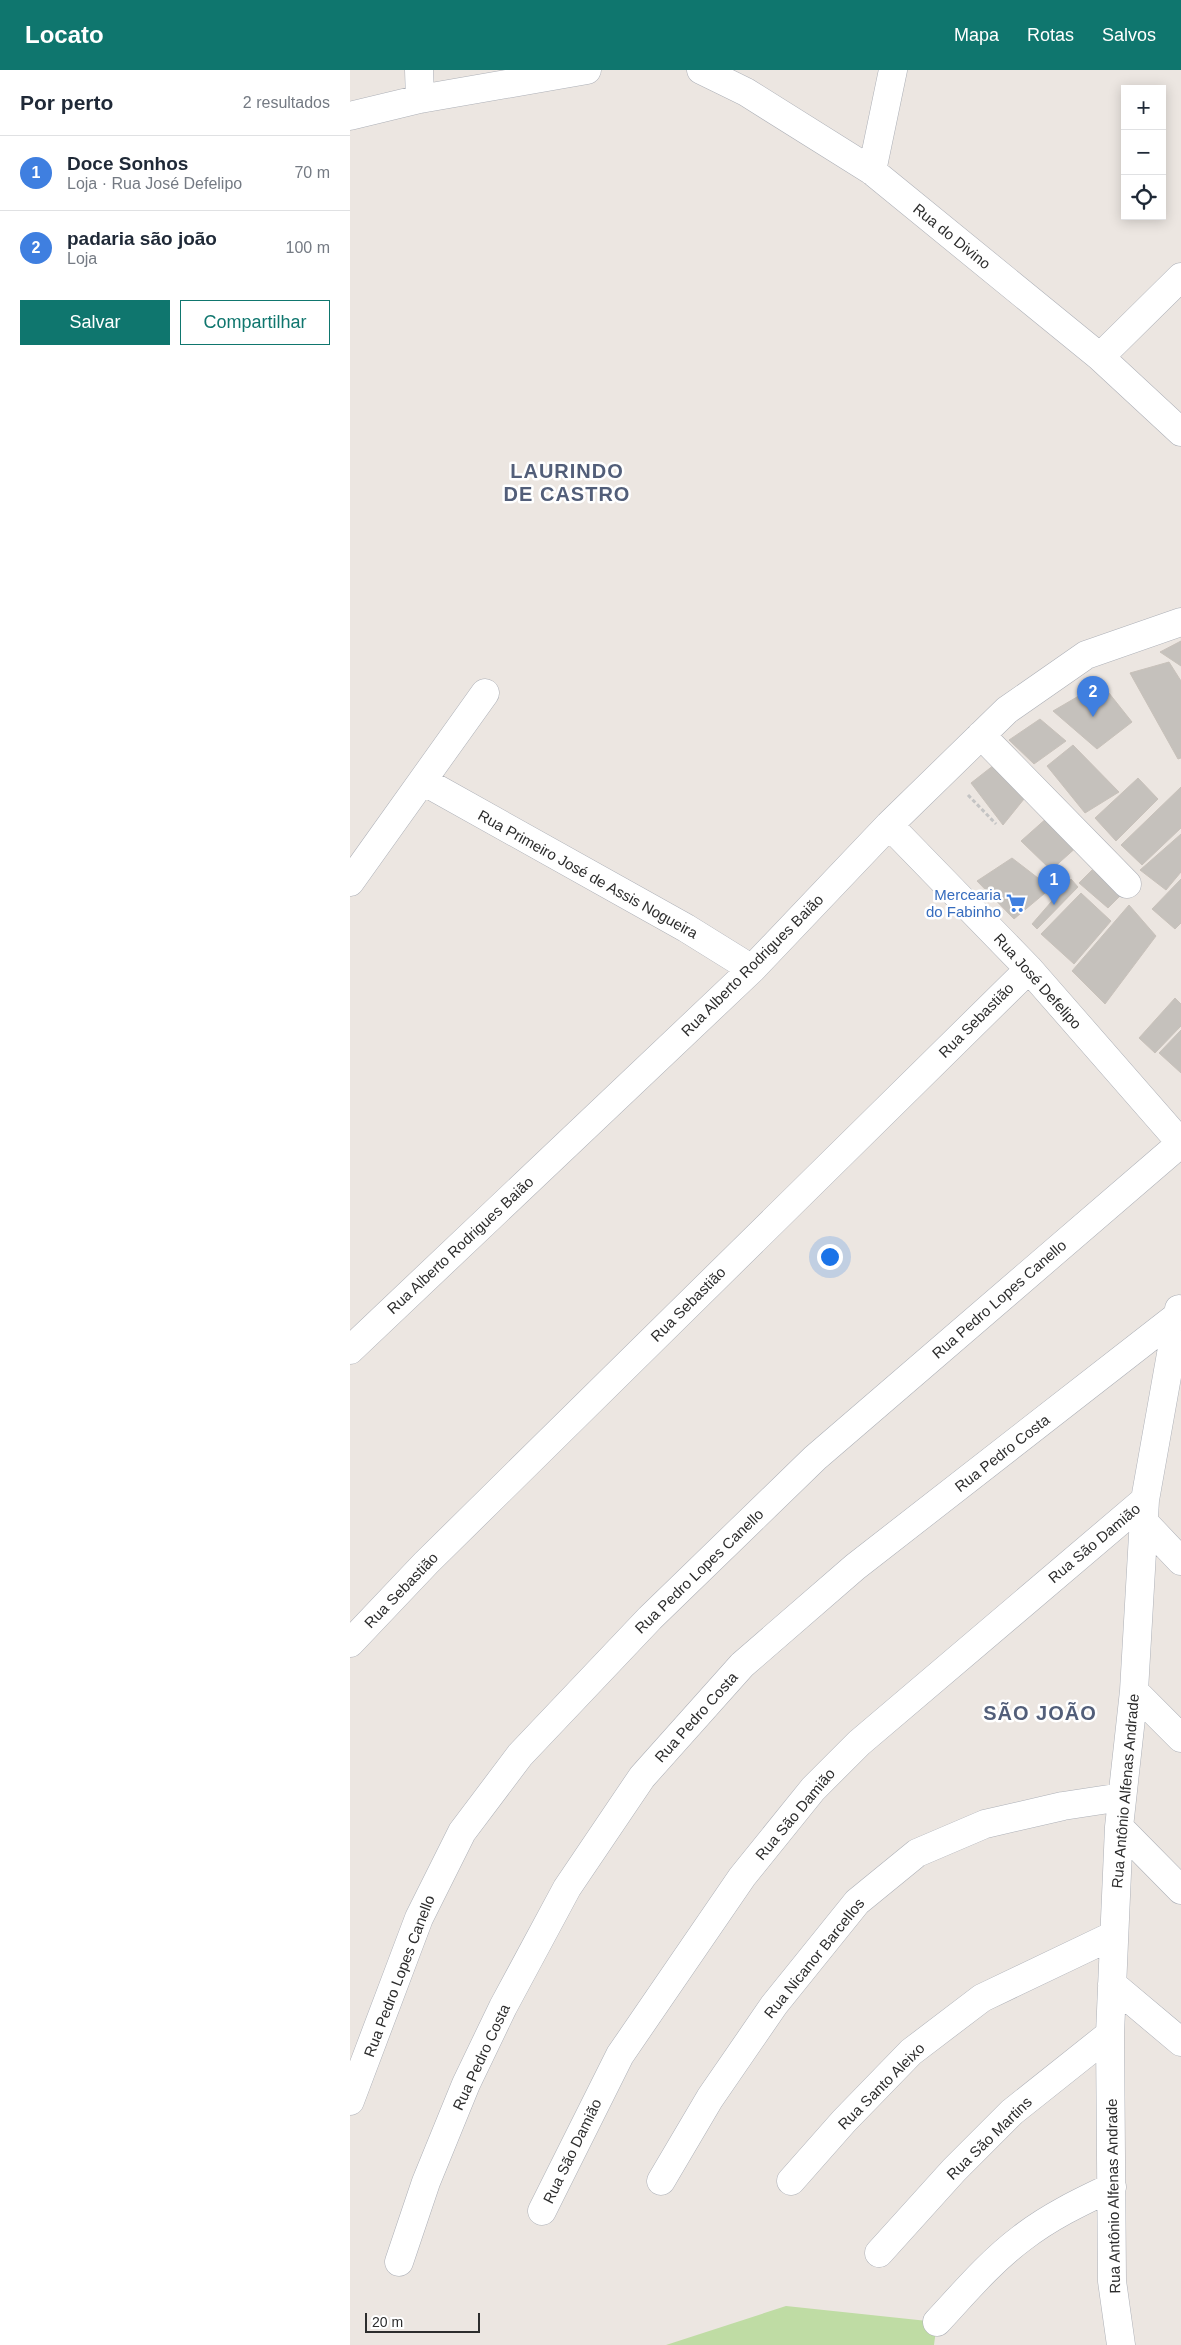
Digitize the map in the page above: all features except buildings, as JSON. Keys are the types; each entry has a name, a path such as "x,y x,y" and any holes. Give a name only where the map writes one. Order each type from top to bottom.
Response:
{"street":[{"path":"419,70 420,99"},
{"path":"350,116 420,99 587,70"},
{"name":"Rua do Divino","path":"701,70 746,92 872,171 1100,357 1181,432"},
{"path":"872,171 893,70"},
{"path":"1100,357 1181,276"},
{"name":"Rua Alberto Rodrigues Baião","path":"350,1350 752,969 889,825 1007,710 1086,655 1181,622"},
{"path":"350,882 485,693"},
{"path":"981,735 1127,884"},
{"name":"Rua Primeiro José de Assis Nogueira","path":"423,781 686,928 752,969"},
{"name":"Rua José Defelipo","path":"889,825 1029,968 1181,1143"},
{"name":"Rua Sebastião","path":"350,1643 426,1563 1029,968"},
{"name":"Rua Pedro Lopes Canello","path":"350,2101 423,1909 462,1832 520,1755 650,1618 815,1458 1181,1143"},
{"name":"Rua Antônio Alfenas Andrade","path":"1121,2345 1112,2281 1110,2034 1119,1828 1134,1691 1144,1511 1175,1371 1179,1309"},
{"name":"Rua Pedro Costa","path":"399,2262 430,2173 466,2084 503,2007 567,1888 642,1776 742,1666 854,1567 1179,1309"},
{"path":"1144,1511 1181,1561"},
{"name":"Rua São Damião","path":"542,2211 620,2055 742,1877 813,1789 859,1743 1144,1511"},
{"path":"1134,1691 1181,1738"},
{"name":"Rua Nicanor Barcellos","path":"661,2181 710,2098 774,2005 857,1902 917,1852 985,1824 1063,1806 1122,1797"},
{"path":"1119,1828 1181,1890"},
{"name":"Rua Santo Aleixo","path":"791,2181 844,2121 911,2052 982,1998 1114,1935"},
{"path":"1112,1984 1181,2042"},
{"name":"Rua São Martins","path":"879,2253 954,2170 1012,2112 1110,2034"},
{"path":"937,2322 987,2268 1022,2238 1070,2207 1112,2187"}],"path":[{"path":"945,771 996,824"}],"green space":[{"path":"786,2306 937,2322 934,2345 666,2345"}],"place":[{"name":"padaria são joão","path":"1093,717"},
{"name":"Mercearia do Fabinho","path":"1016,903"},
{"name":"Doce Sonhos","path":"1054,905"}],"district":[{"name":"LAURINDO DE CASTRO","path":"567,482"},
{"name":"SÃO JOÃO","path":"1040,1713"}]}
